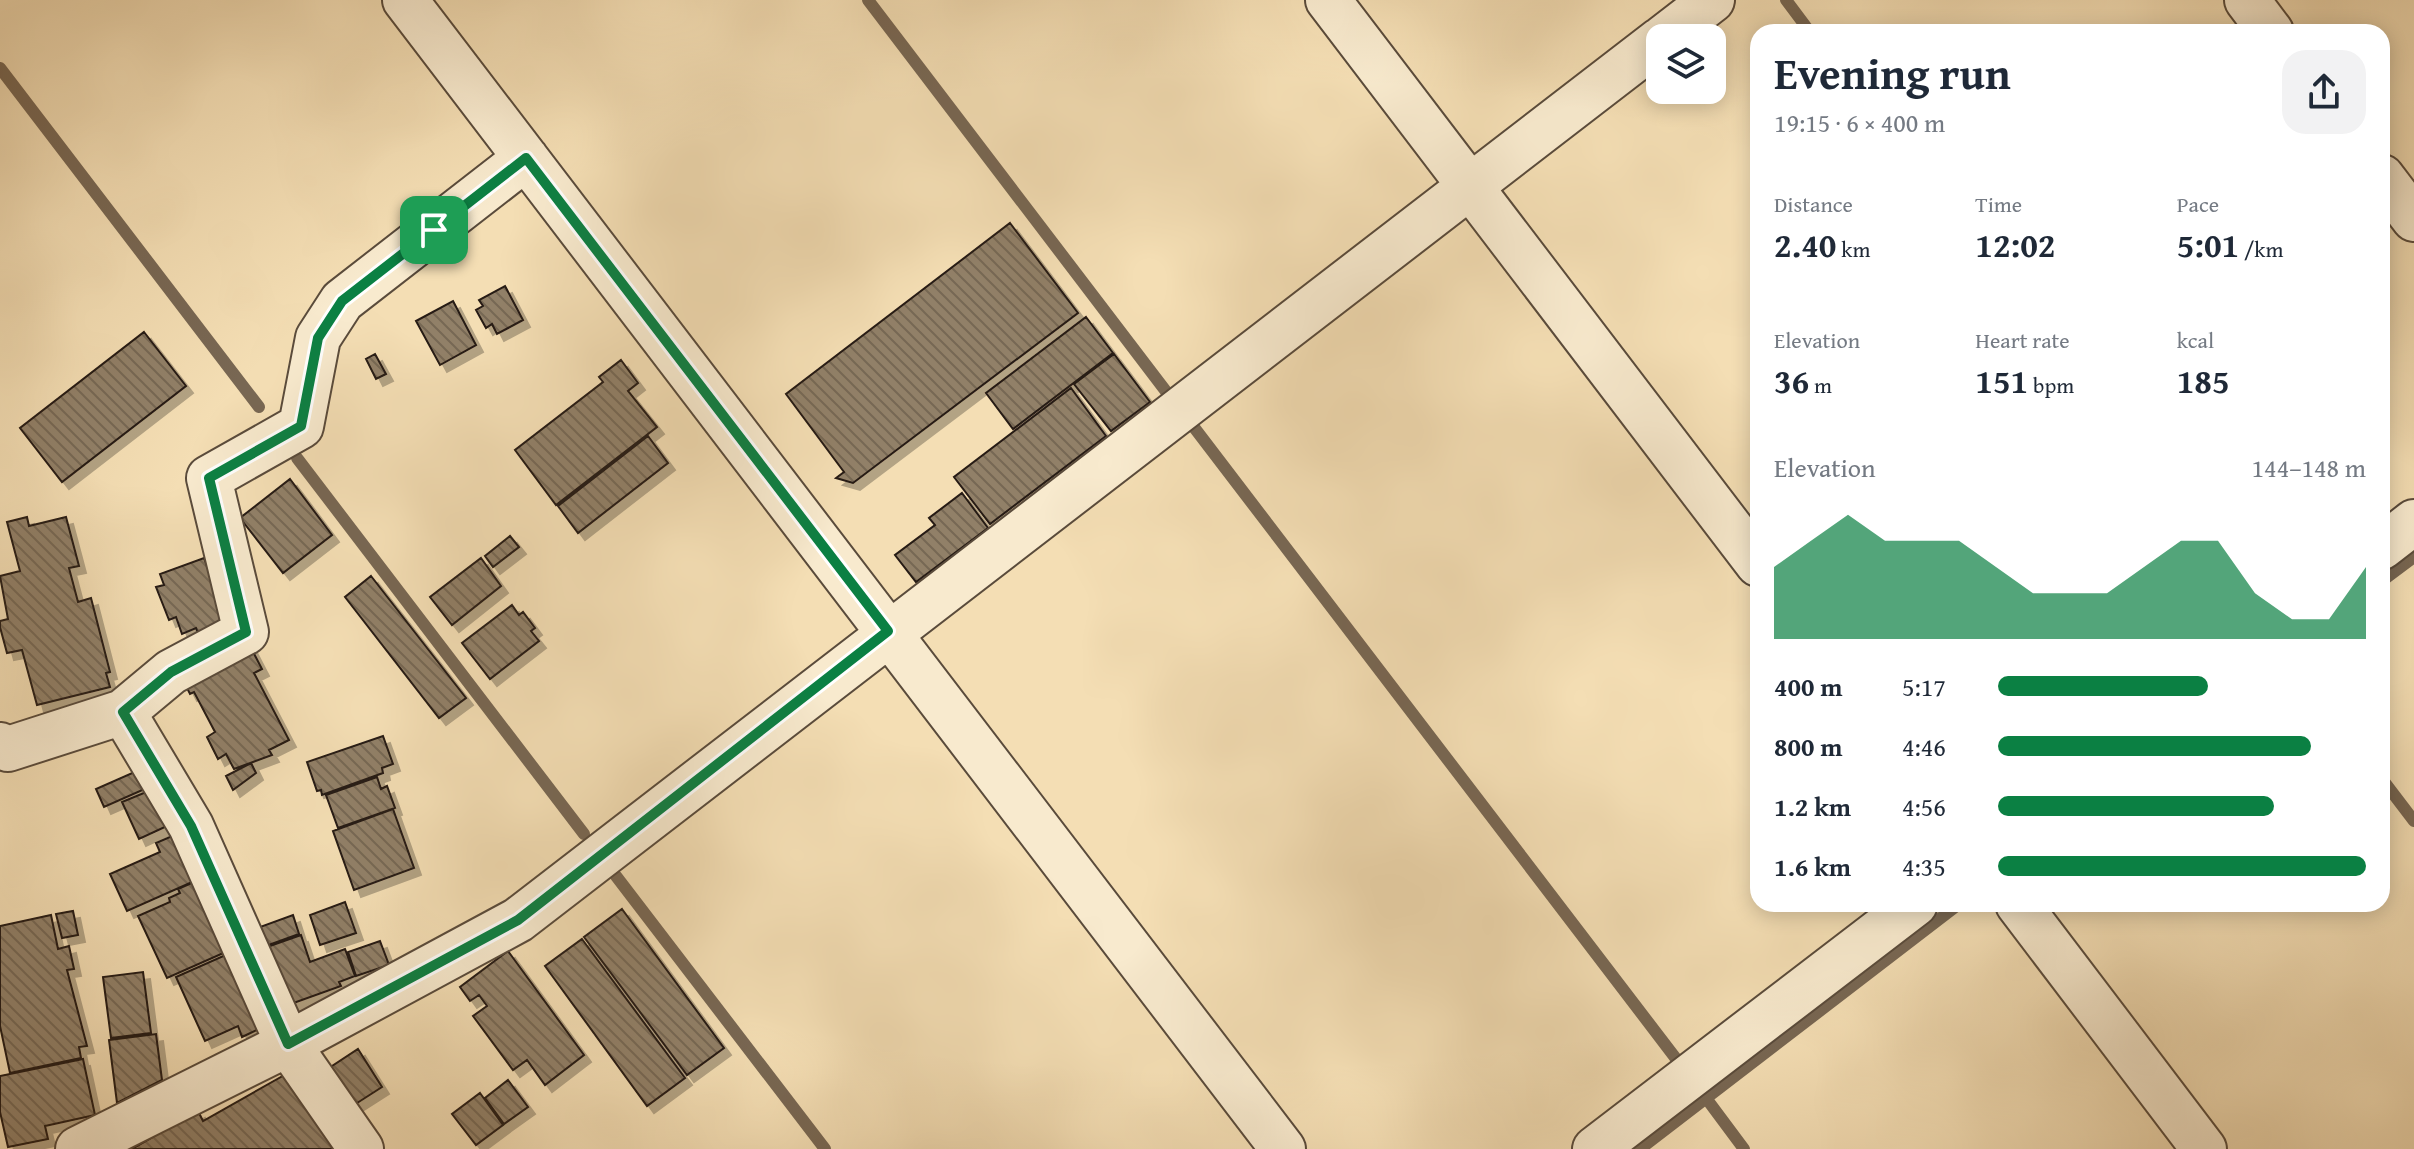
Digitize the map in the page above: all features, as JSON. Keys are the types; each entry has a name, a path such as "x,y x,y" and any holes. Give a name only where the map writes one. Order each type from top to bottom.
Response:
{"street":[{"path":"405,0 1283,1149"},
{"path":"1328,0 1750,554"},
{"path":"1681,24 1712,0"},
{"path":"2247,0 2265,24"},
{"path":"78,1149 288,1044 518,920 888,631 1646,51"},
{"path":"0,745 8,749 123,712 171,672 246,632 209,478 301,426 318,338 342,301 526,158"},
{"path":"2390,188 2414,219"},
{"path":"2390,541 2414,522"},
{"path":"123,712 191,826 288,1044 361,1149"},
{"path":"1595,1149 1905,912"},
{"path":"2024,912 2204,1149"}],"building":[{"path":"1010,223 1078,313 853,483 836,478 844,472 786,394"},
{"path":"505,286 523,320 497,334 492,324 486,328 476,310 483,306 479,300"},
{"path":"453,301 476,345 440,365 416,321"},
{"path":"1086,317 1113,353 1013,429 986,393"},
{"path":"144,332 186,386 62,482 20,428"},
{"path":"375,354 386,374 376,379 366,359"},
{"path":"1114,354 1150,402 1111,431 1074,384"},
{"path":"621,360 638,383 628,391 657,427 556,505 515,450 603,382 599,377"},
{"path":"1071,388 1106,436 990,524 954,477"},
{"path":"648,436 668,463 578,533 558,506"},
{"path":"290,479 332,535 283,573 240,518"},
{"path":"962,493 988,528 916,582 895,555 935,525 929,518"},
{"path":"27,517 29,526 66,517 79,566 69,568 78,602 91,598 110,672 106,673 110,687 37,705 22,650 7,653 0,627 0,621 8,619 0,576 20,571 7,522"},
{"path":"510,536 519,547 493,567 485,556"},
{"path":"204,558 226,617 220,620 222,624 198,633 196,628 182,634 176,617 169,620 156,587 164,585 160,574"},
{"path":"481,558 501,586 452,625 430,597"},
{"path":"371,576 466,698 439,718 345,597"},
{"path":"512,605 519,615 523,612 535,628 531,631 539,641 490,679 462,643"},
{"path":"250,646 262,669 254,673 289,740 269,750 272,755 234,769 226,754 218,759 207,737 215,732 194,692 190,694 183,680"},
{"path":"383,736 393,764 382,768 383,773 322,795 321,790 317,791 307,762"},
{"path":"251,763 256,773 233,790 226,776"},
{"path":"139,770 147,788 104,807 96,789"},
{"path":"377,777 381,789 387,786 395,808 338,828 326,795"},
{"path":"151,790 167,826 139,839 122,802"},
{"path":"393,809 414,868 354,890 333,831"},
{"path":"179,833 199,879 127,911 110,874 160,852 156,843"},
{"path":"196,881 228,951 167,978 138,916 170,902 169,898 180,893 178,889"},
{"path":"345,902 356,933 320,945 310,915"},
{"path":"622,909 724,1048 687,1075 584,937"},
{"path":"73,911 78,935 62,938 56,914"},
{"path":"51,915 58,949 69,946 74,969 67,970 87,1046 79,1047 81,1058 10,1073 0,1026 0,926"},
{"path":"293,915 299,934 266,946 260,927"},
{"path":"301,935 310,962 345,949 355,976 339,982 341,986 288,1005 267,947"},
{"path":"582,939 685,1078 647,1106 545,966"},
{"path":"380,941 389,965 356,976 348,952"},
{"path":"508,951 584,1055 545,1085 527,1060 513,1070 473,1016 487,1006 479,995 470,1001 460,987"},
{"path":"230,953 263,1027 242,1037 238,1026 205,1041 176,977"},
{"path":"143,972 151,1033 111,1038 103,977"},
{"path":"156,1034 162,1080 117,1103 109,1040"},
{"path":"358,1049 382,1087 354,1105 329,1068"},
{"path":"83,1059 95,1115 45,1126 48,1139 8,1147 0,1112 0,1076"},
{"path":"288,1073 339,1149 132,1149 198,1111 203,1121"},
{"path":"508,1080 528,1107 504,1124 485,1098"},
{"path":"480,1093 503,1125 476,1145 452,1114"}],"waterway":[{"path":"868,0 1168,394"},
{"path":"1786,0 1804,24"},
{"path":"0,68 259,407"},
{"path":"1193,426 1677,1060"},
{"path":"297,458 584,834"},
{"path":"2390,575 2414,557"},
{"path":"2390,790 2414,821"},
{"path":"616,876 825,1149"},
{"path":"1640,1149 1949,912"},
{"path":"1706,1098 1744,1149"}],"route":[{"path":"526,158 888,631 518,920 288,1044 191,826 123,712 171,672 246,632 209,478 301,426 318,338 342,301 434,230 526,158"}]}
